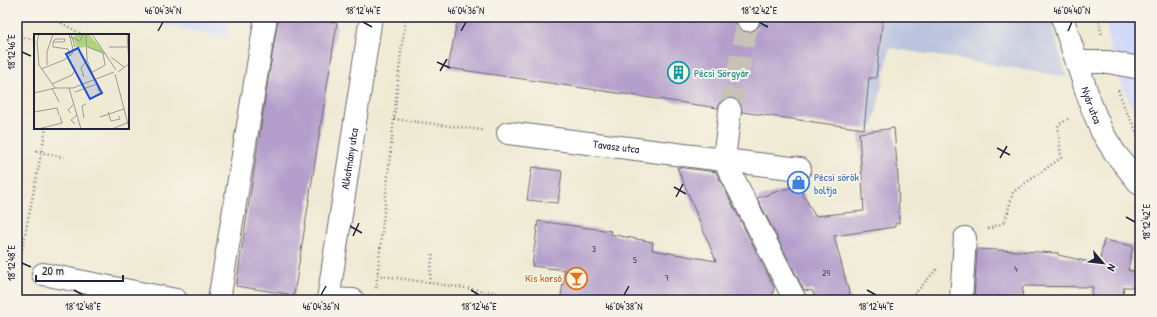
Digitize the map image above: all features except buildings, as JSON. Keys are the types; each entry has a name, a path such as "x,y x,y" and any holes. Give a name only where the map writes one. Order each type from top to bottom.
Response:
{"street":[{"path":"219,300 266,17"},
{"name":"Alkotmány utca","path":"328,299 371,17"},
{"name":"Nyár utca","path":"1062,17 1091,105 1102,132 1112,148 1140,184"},
{"path":"1077,62 1108,62 1140,68"},
{"path":"730,110 724,160 795,300"},
{"name":"Tavasz utca","path":"508,133 800,169"},
{"path":"961,300 965,238"},
{"path":"43,274 176,300"},
{"path":"328,299 353,300"}],"path":[{"path":"51,17 81,34"},
{"path":"375,294 406,17"},
{"path":"17,36 34,40"},
{"path":"965,238 1005,222 1013,192 1060,158 1058,125 1091,105"},
{"path":"394,119 508,133"},
{"path":"19,266 46,129"},
{"path":"36,151 67,158"},
{"path":"429,283 433,252"},
{"path":"377,275 546,300"},
{"path":"17,297 20,281"}],"shaded area":[{"path":"127,17 231,17 227,38"},
{"name":"Pécsi Sörgyár","path":"458,17 1049,17 1067,77 890,48 873,127 864,129 448,68"},
{"path":"1105,17 1140,17 1140,123 1113,63"}],"tunnel":[{"path":"730,110 748,20"}],"place":[{"name":"Pécsi Sörgyár","path":"679,73"},
{"name":"Pécsi sörök boltja","path":"799,183"},
{"name":"Kis korsó","path":"577,278"}]}
